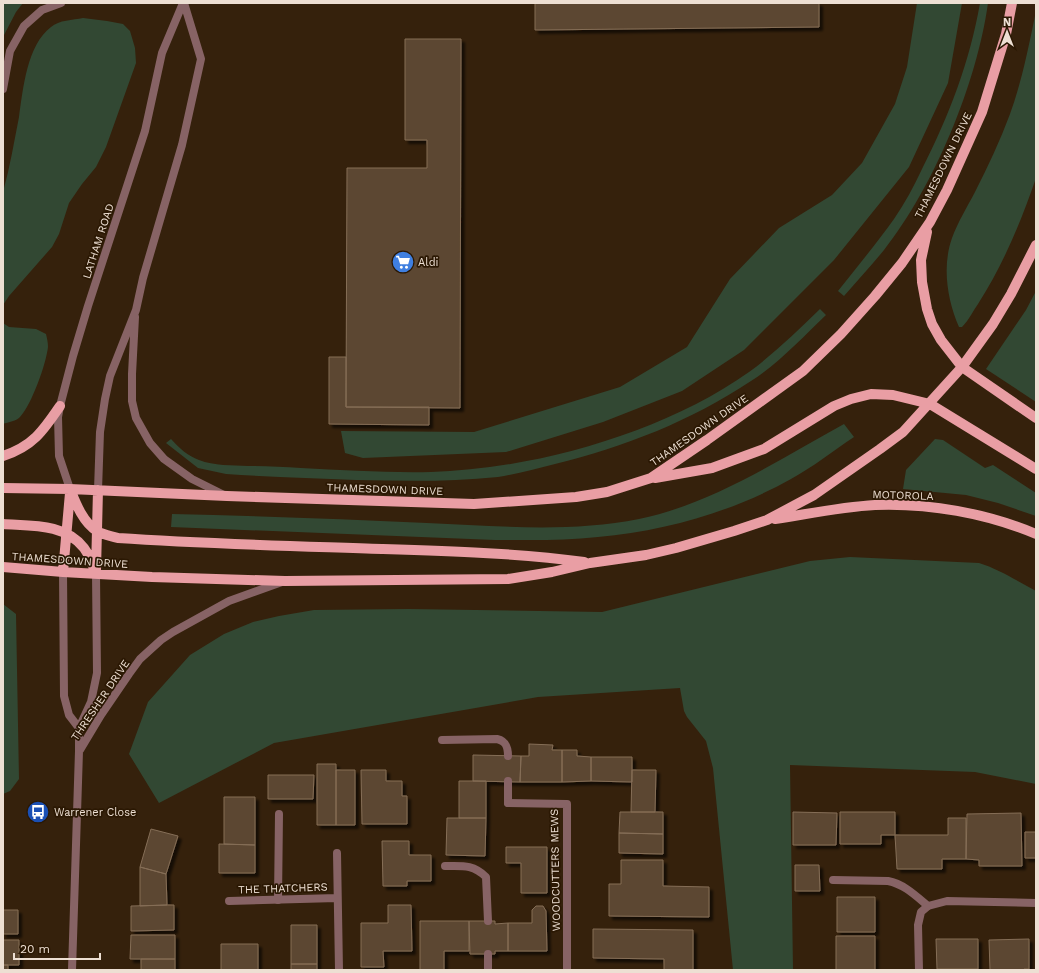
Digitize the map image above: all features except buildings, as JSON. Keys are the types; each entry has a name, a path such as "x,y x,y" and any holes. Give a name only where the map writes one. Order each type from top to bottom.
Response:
{"main road":[{"name":"THAMESDOWN DRIVE","path":"3,488 70,489 474,504 576,497 607,492 652,478 803,371 829,346 875,296 902,263 930,222 953,177 982,112 1006,34 1012,3"},
{"path":"930,222 923,245 921,260 922,282 926,309 932,324 941,340 962,367 1036,418"},
{"name":"THAMESDOWN DRIVE","path":"3,568 160,578 285,581 508,579 552,572 590,563 646,555 676,548 767,520 814,495 880,450 903,432 962,367 1000,312 1018,281 1036,244"},
{"path":"652,478 712,468 764,448 834,406 861,395 871,394 893,395 930,404 1036,469"},
{"path":"3,456 16,452 31,443 44,429 60,406"},
{"path":"70,489 81,513 98,532 118,538 158,541 474,553 544,557 590,563"},
{"path":"63,572 70,489"},
{"path":"96,574 98,490"},
{"name":"MOTOROLA","path":"767,520 873,505 912,505 965,512 997,520 1036,534"},
{"path":"3,524 52,527 66,534 85,549 96,574"}],"street":[{"path":"3,89 10,50 24,26 42,10 61,3"},
{"name":"LATHAM ROAD","path":"98,490 100,432 110,376 136,310 145,271 182,145 201,59 183,3"},
{"name":"LATHAM ROAD","path":"70,489 59,456 58,417 60,406 88,306 145,131 162,53 183,3"},
{"name":"LATHAM ROAD","path":"136,310 132,374 132,400 136,418 150,443 164,459 192,479 227,496"},
{"name":"THRESHER DRIVE","path":"63,572 64,696 69,714 79,728"},
{"name":"THRESHER DRIVE","path":"72,970 79,728 90,702 96,673 96,574"},
{"name":"THRESHER DRIVE","path":"79,750 101,714 140,659 161,640 229,601 285,581"},
{"path":"442,740 497,738 502,740 506,745 508,756"},
{"name":"WOODCUTTERS MEWS","path":"508,781 508,803 567,804 567,970"},
{"path":"278,900 279,814"},
{"name":"THE THATCHERS","path":"337,853 338,970"},
{"path":"445,866 474,868 486,877 488,920"},
{"path":"833,880 888,881 896,883 908,890 928,906"},
{"name":"THE THATCHERS","path":"229,901 337,898"},
{"path":"919,970 918,925 922,912 928,906 948,901 1036,903"},
{"path":"488,954 488,970"}],"green space":[{"path":"3,3 23,3 16,12 3,37"},
{"path":"917,3 962,3 948,83 909,167 834,260 744,350 682,391 603,422 506,452 363,458 345,453 341,431 474,432 620,387 687,347 730,279 779,228 832,195 862,163 895,104 907,67"},
{"path":"980,3 988,3 982,34 974,66 951,133 920,196 902,225 884,250 844,296 838,291 906,201 932,149 950,108 971,46"},
{"path":"1036,11 1036,178 1018,227 996,274 969,318 962,327 959,327 951,306 947,283 947,260 949,249 957,226 989,163 1010,114 1022,76"},
{"path":"83,18 123,24 130,31 135,48 136,63 106,147 96,167 69,203 59,234 52,247 9,296 3,305 3,192 31,56 36,45 51,27 62,22"},
{"path":"1036,291 1036,402 986,369 1026,310"},
{"path":"820,309 826,315 781,358 751,381 705,408 632,441 534,470 498,477 463,480 409,481 226,474 198,468 166,443 171,439 180,449 199,460 229,465 382,472 431,472 512,464 597,444 638,430 678,413 715,394 759,365 786,342"},
{"path":"3,323 9,327 36,329 46,334 48,347 38,384 25,411 17,420 3,424"},
{"path":"844,424 854,437 807,469 769,491 698,518 673,525 623,534 572,539 495,540 171,527 172,514 506,527 560,527 613,523 639,519 666,512 719,492"},
{"path":"935,439 943,440 985,468 993,465 1036,493 1036,516 998,503 966,495 903,489 906,470"},
{"path":"850,557 979,563 1001,572 1036,591 1036,784 975,772 790,765 793,970 733,970 713,768 706,741 684,711 680,688 538,697 274,743 159,803 129,754 148,702 190,655 224,634 253,622 314,610 408,609 602,612 810,561"},
{"path":"3,604 16,614 19,779 10,791 3,794"}],"place":[{"name":"Aldi","path":"403,262"},
{"name":"Warrener Close","path":"38,812"}]}
